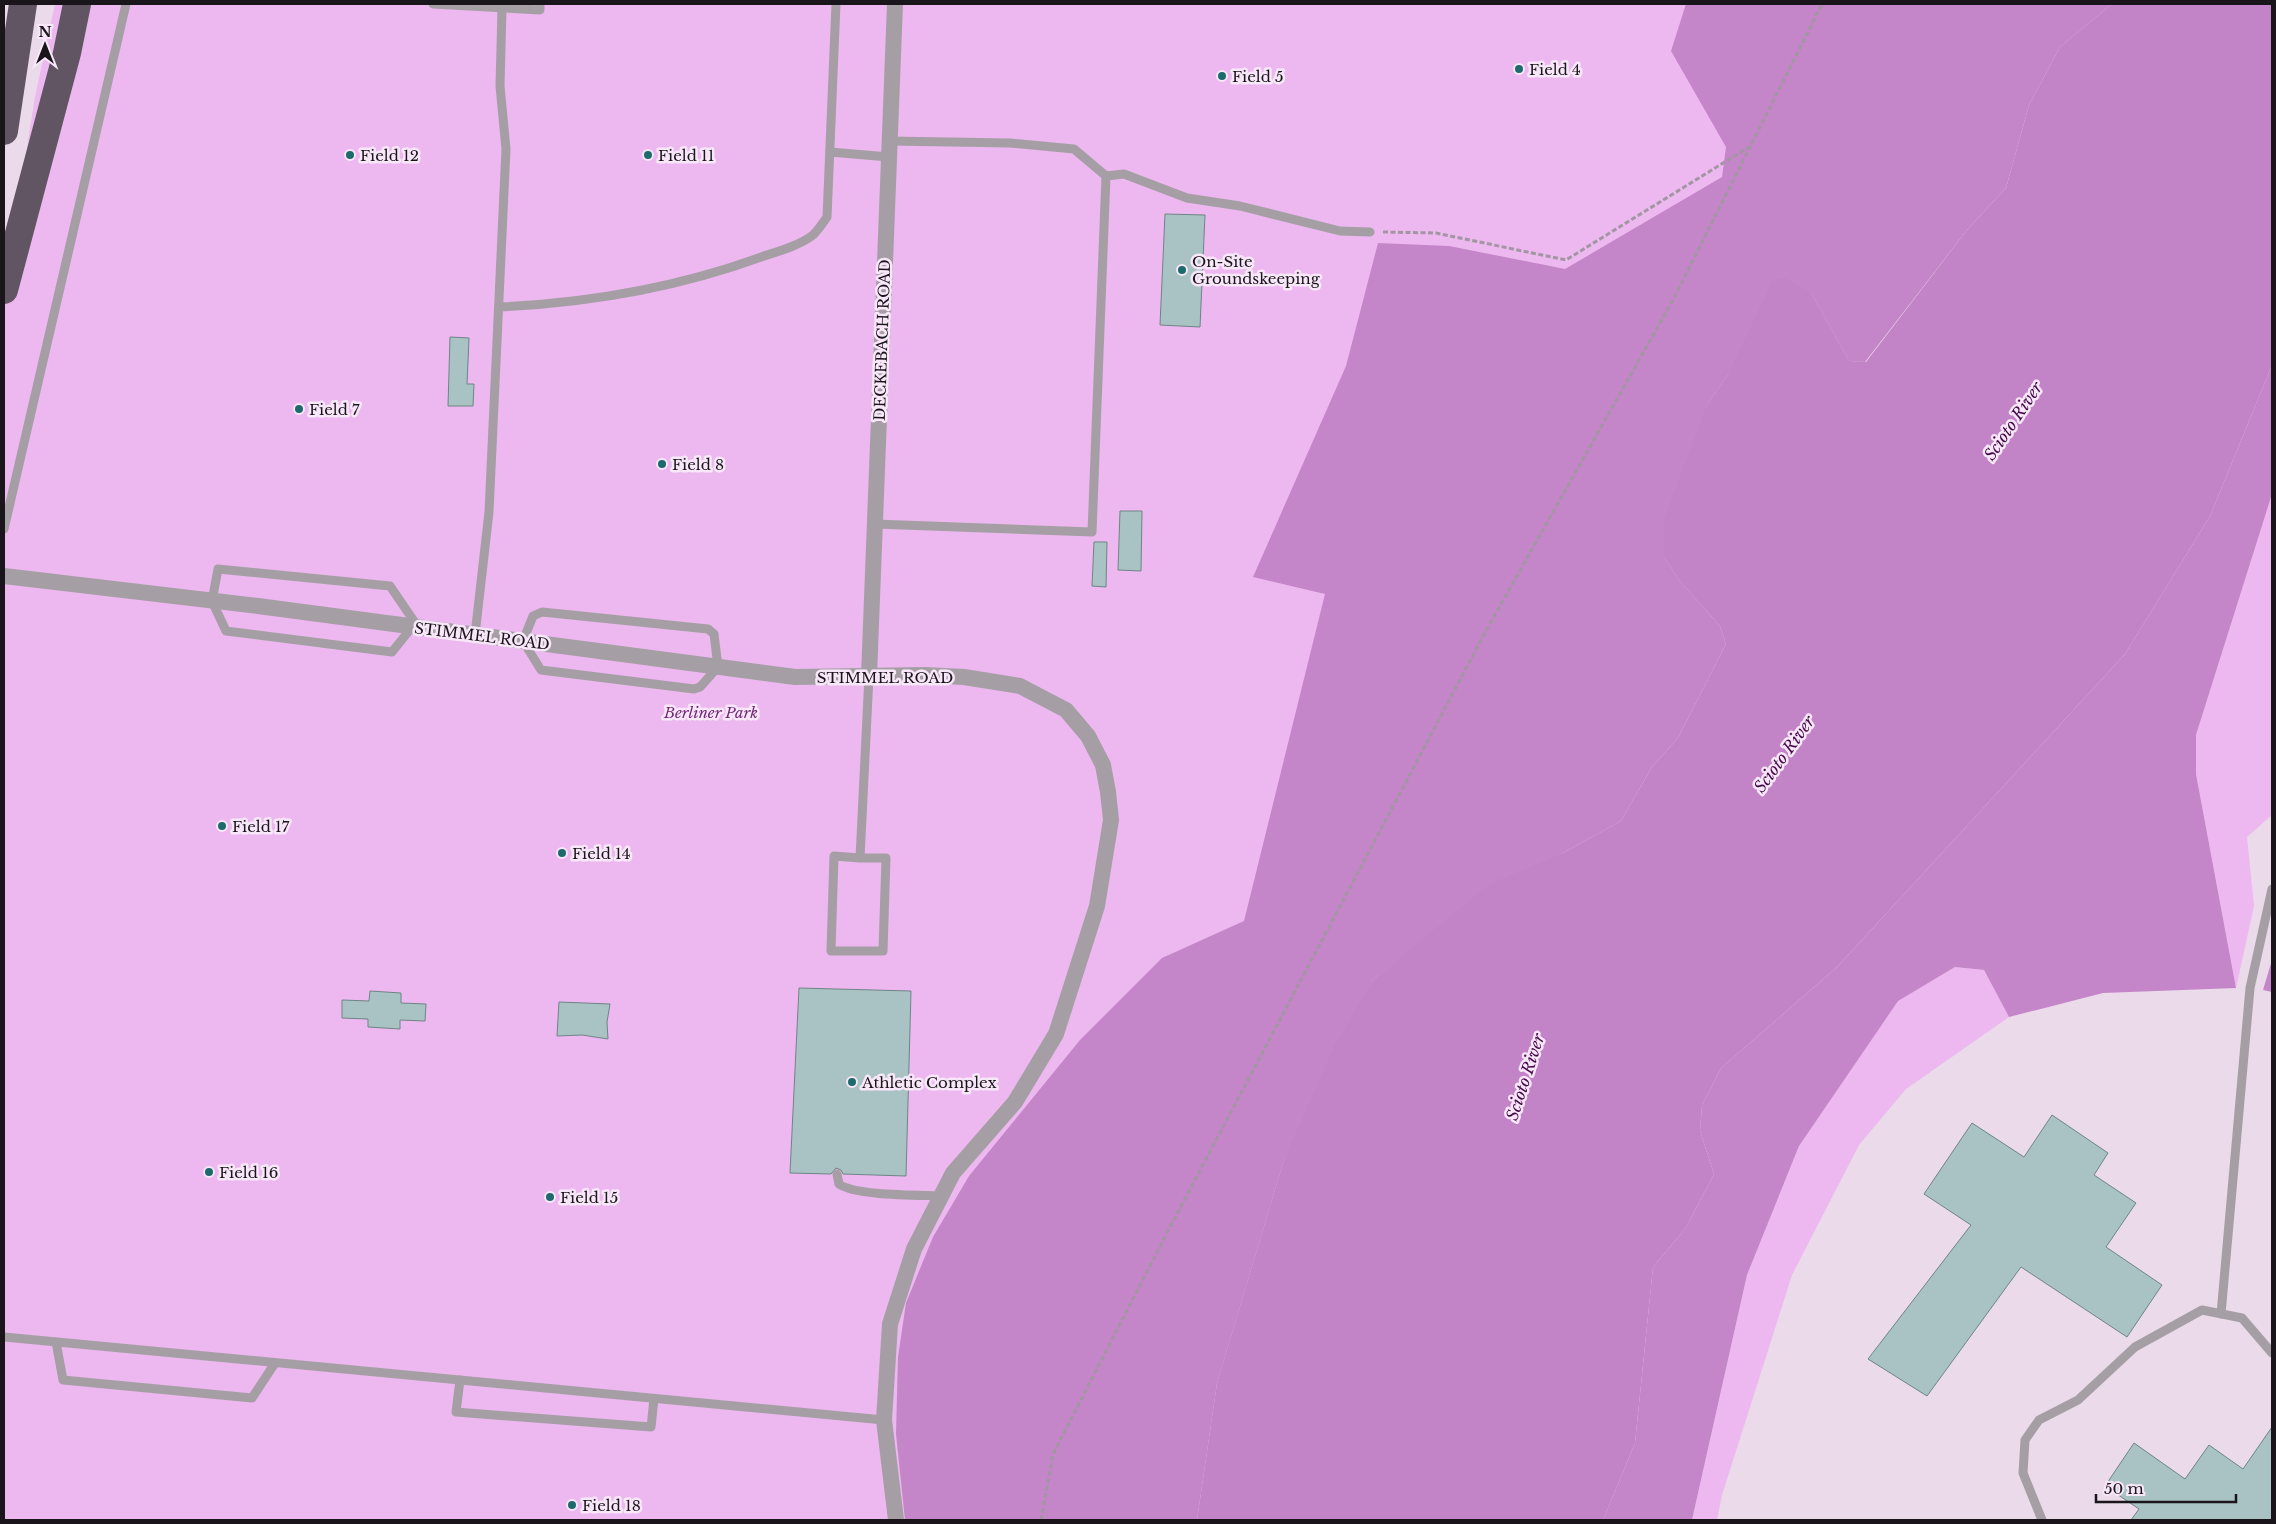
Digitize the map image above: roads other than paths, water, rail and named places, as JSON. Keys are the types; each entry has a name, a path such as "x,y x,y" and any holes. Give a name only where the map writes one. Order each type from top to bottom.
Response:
{"highway":[{"path":"4,131 23,4"},
{"path":"4,290 66,53 76,4"}],"street":[{"name":"DECKEBACH ROAD","path":"868,676 895,4"},
{"name":"STIMMEL ROAD","path":"4,576 212,601 795,677 925,675 964,677 1020,686 1043,696 1066,710 1088,736 1103,765 1108,792 1111,820 1097,906 1056,1034 1015,1102 953,1173 914,1249 890,1324 884,1420 896,1520"}],"lane":[{"path":"4,530 126,4"},
{"path":"433,4 540,10 540,4"},
{"path":"499,307 534,305 618,294 727,270 787,248 813,235 828,217 836,4"},
{"path":"475,635 489,512 506,149 500,86 502,9"},
{"path":"830,152 1010,143 1074,148 1106,176 1124,174 1187,198 1240,206 1340,231 1370,232"},
{"path":"874,524 1092,532 1106,176"},
{"path":"218,569 390,586 415,627 392,652 226,630 212,601 218,569"},
{"path":"542,612 708,629 714,634 718,666 700,687 694,690 542,670 523,641 533,616 542,612"},
{"path":"860,858 868,676"},
{"path":"834,856 860,858 886,858 883,951 831,951 834,856"},
{"path":"2222,1314 2250,988 2272,889"},
{"path":"838,1174 839,1184 844,1188 868,1192 941,1196"},
{"path":"2042,1520 2023,1473 2025,1440 2039,1420 2078,1400 2136,1347 2202,1310 2242,1318 2272,1354"},
{"path":"4,1337 884,1420"},
{"path":"56,1342 63,1380 73,1381 252,1398 275,1363"},
{"path":"460,1380 456,1412 651,1427 654,1399"}],"water":[{"name":"Scioto River","path":"2112,4 2272,4 2272,365 2210,516 2125,654 1837,967 1721,1068 1702,1105 1700,1131 1714,1174 1685,1229 1653,1267 1635,1443 1603,1520 1197,1520 1217,1383 1283,1163 1335,1045 1373,980 1490,884 1563,853 1621,821 1652,767 1678,738 1726,644 1720,626 1680,581 1664,557 1664,519 1708,403 1728,375 1773,280 1785,278 1811,293 1849,361 1866,362 1967,230 2006,188 2029,105 2060,47"}],"place":[{"name":"Field 4","path":"1519,69"},
{"name":"Field 5","path":"1222,76"},
{"name":"Field 12","path":"350,155"},
{"name":"Field 11","path":"648,155"},
{"name":"On-Site Groundskeeping","path":"1182,270"},
{"name":"Field 7","path":"299,409"},
{"name":"Field 8","path":"662,464"},
{"name":"Field 17","path":"222,826"},
{"name":"Field 14","path":"562,853"},
{"name":"Athletic Complex","path":"852,1082"},
{"name":"Field 16","path":"209,1172"},
{"name":"Field 15","path":"550,1197"},
{"name":"Field 18","path":"572,1505"}],"park label":[{"name":"Berliner Park","path":"711,712"}]}
